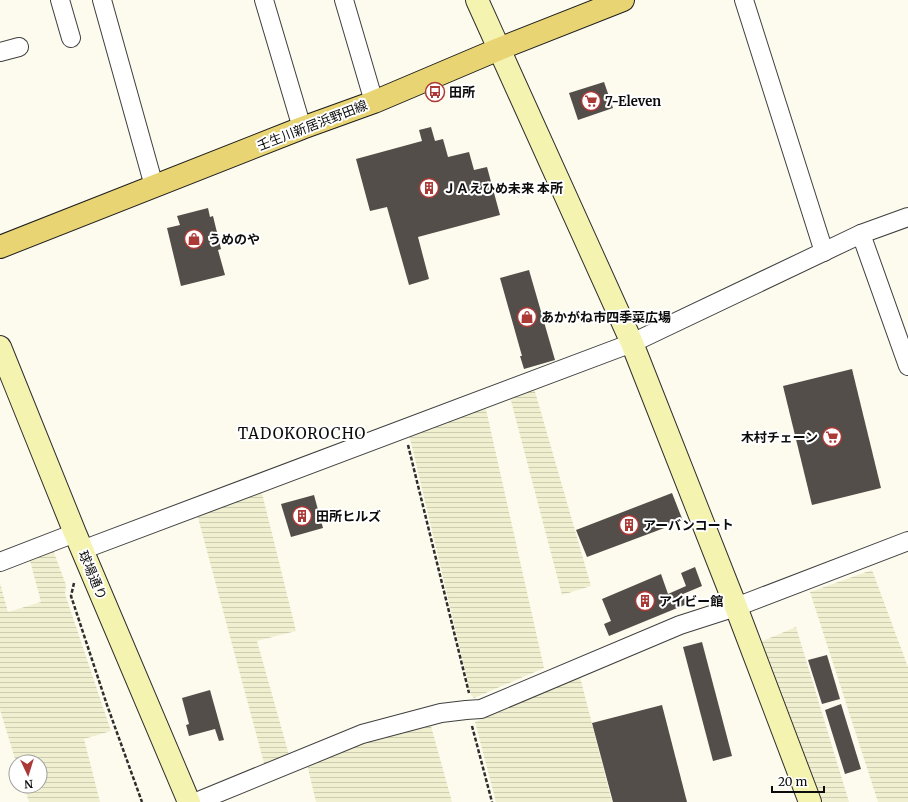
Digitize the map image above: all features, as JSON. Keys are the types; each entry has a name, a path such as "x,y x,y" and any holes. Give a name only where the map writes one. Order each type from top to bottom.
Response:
{"main road":[{"name":"壬生川新居浜野田線","path":"0,247 302,128 374,102 499,49 623,0"}],"street":[{"path":"60,0 71,38"},
{"path":"102,0 154,186"},
{"path":"264,0 302,128"},
{"path":"344,0 374,102"},
{"path":"477,0 632,343 736,607 810,802"},
{"path":"744,0 824,252"},
{"path":"0,52 19,46"},
{"path":"0,562 78,541 404,429 632,343 861,234 908,217"},
{"path":"861,234 908,366"},
{"name":"球場通り","path":"0,347 78,541 190,802"},
{"path":"196,802 362,734 441,713 481,710 680,625 736,607 908,541"}],"path":[{"path":"404,429 472,700 474,710 471,719 492,802"},
{"path":"74,582 71,596 107,705 142,802"}],"green space":[{"path":"534,388 591,586 562,595 510,397"},
{"path":"485,405 544,668 474,698 471,695 409,434"},
{"path":"261,489 296,631 257,641 289,755 265,767 197,514"},
{"path":"53,550 66,585 65,594 111,731 84,739 100,802 29,802 26,794 48,794 48,754 14,754 0,710 0,583 8,612 41,602 29,557"},
{"path":"872,570 908,667 908,802 878,802 810,592"},
{"path":"796,627 849,802 822,802 760,642"},
{"path":"580,677 612,802 496,802 475,722"},
{"path":"431,726 452,802 316,802 307,764 342,749"}],"building":[{"name":"7-Eleven","path":"604,82 613,108 578,120 569,93"},
{"name":"ＪＡえひめ未来 本所","path":"431,127 435,141 443,139 448,157 469,152 474,170 487,167 500,215 418,237 429,279 409,285 387,207 370,211 356,159 422,141 419,130"},
{"name":"うめのや","path":"208,208 210,217 213,216 221,249 218,250 225,275 181,286 167,228 180,225 177,216"},
{"name":"あかがね市四季菜広場","path":"529,270 555,360 524,369 520,356 522,356 500,278"},
{"name":"木村チェーン","path":"852,369 881,488 812,505 783,386"},
{"name":"アーバンコート","path":"672,493 683,521 587,557 576,530"},
{"name":"田所ヒルズ","path":"314,495 323,528 291,537 281,504"},
{"name":"アイビー館","path":"695,567 702,586 683,594 687,604 609,636 604,624 611,621 602,599 661,574 668,594 686,586 681,573"},
{"path":"702,642 732,756 713,761 683,647"},
{"path":"827,655 840,699 822,704 808,660"},
{"path":"210,690 224,740 219,741 215,729 189,736 186,725 189,724 182,698"},
{"path":"841,704 861,769 845,774 825,710"},
{"path":"662,705 687,802 613,802 592,723"}],"place":[{"name":"田所","path":"435,92"},
{"name":"7-Eleven","path":"591,101"},
{"name":"ＪＡえひめ未来 本所","path":"429,188"},
{"name":"うめのや","path":"194,239"},
{"name":"あかがね市四季菜広場","path":"527,317"},
{"name":"木村チェーン","path":"832,437"},
{"name":"田所ヒルズ","path":"302,516"},
{"name":"アーバンコート","path":"629,525"},
{"name":"アイビー館","path":"645,601"}],"district":[{"name":"TADOKOROCHO","path":"302,434"}]}
